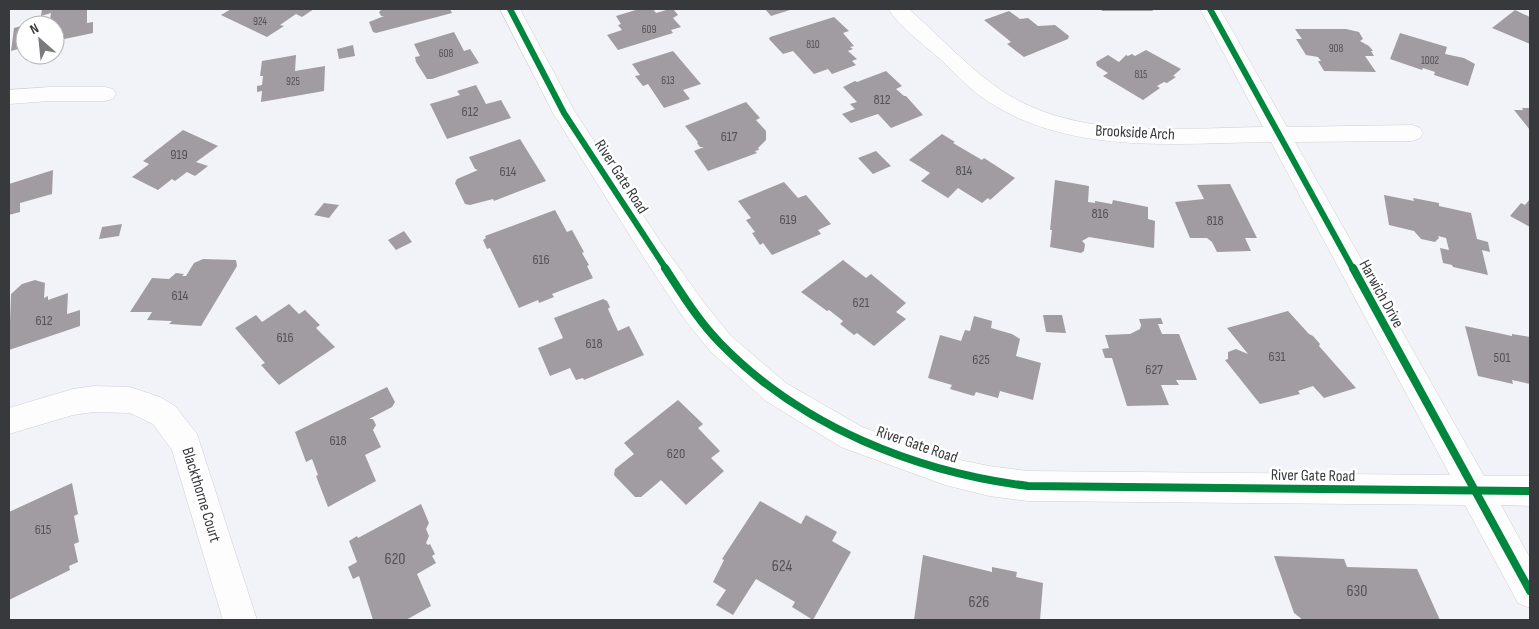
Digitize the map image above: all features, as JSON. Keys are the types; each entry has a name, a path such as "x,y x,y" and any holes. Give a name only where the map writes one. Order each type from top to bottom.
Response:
{"street":[{"name":"River Gate Road","path":"510,9 564,113 653,251 695,312 721,344 776,392 852,437 945,471 989,481 1028,486 1530,491"},
{"name":"Brookside Arch","path":"898,9 984,88 1022,111 1058,125 1143,136 1412,133"},
{"name":"Harwich Drive","path":"1210,9 1530,592"},
{"path":"9,97 50,94 105,94"},
{"name":"Blackthorne Court","path":"9,421 73,402 94,399 130,400 149,406 164,415 186,444 240,620"}],"building":[{"path":"42,9 87,9 87,23 93,22 93,33 65,39 65,15 51,15 51,13 41,15"},
{"path":"231,9 314,9 302,17 296,14 280,25 284,26 267,37 221,15"},
{"path":"382,9 450,9 452,13 376,33 373,32 369,22 384,16 381,16 379,12"},
{"path":"639,9 653,9 656,13 670,9 674,10 678,15 673,18 681,27 671,30 673,33 618,50 607,35 622,30 618,25 621,24 616,16"},
{"path":"765,9 793,9 771,16"},
{"path":"1101,9 1152,9 1153,11 1102,11"},
{"path":"1515,10 1530,17 1530,44 1492,28"},
{"path":"1009,11 1020,19 1028,18 1038,26 1055,25 1069,36 1068,39 1024,57 1007,44 1011,42 984,20"},
{"path":"834,17 849,31 843,33 854,46 850,47 853,49 848,51 857,59 852,61 856,65 832,74 828,69 814,74 793,51 783,54 769,39 770,37"},
{"path":"14,28 15,50 11,51"},
{"path":"1295,29 1346,29 1359,32 1363,39 1360,41 1369,46 1373,51 1371,51 1374,56 1365,56 1376,72 1324,71 1318,61 1321,61 1318,57 1306,55 1296,39 1302,39"},
{"path":"454,32 464,51 470,49 479,63 427,79 416,62 415,57 420,56 414,44"},
{"path":"1400,33 1447,47 1445,54 1464,58 1475,64 1468,86 1434,75 1435,72 1423,68 1422,70 1390,59"},
{"path":"353,45 355,56 339,59 337,49"},
{"path":"1146,50 1181,69 1173,76 1176,77 1167,83 1164,82 1157,86 1160,88 1143,100 1103,76 1108,73 1097,66 1096,62 1108,55 1119,62 1126,55 1132,54 1135,56"},
{"path":"673,51 701,84 683,90 690,99 664,108 648,84 643,86 635,76 640,75 632,64"},
{"path":"296,55 295,71 325,66 324,91 261,102 262,91 257,92 257,86 262,85 263,76 260,76 262,61"},
{"path":"886,71 902,86 896,89 906,96 923,115 891,128 878,114 851,123 842,114 855,109 850,104 857,102 843,87"},
{"path":"476,85 486,104 501,100 511,118 447,139 430,104 460,95 457,91"},
{"path":"746,102 760,118 756,120 766,131 766,140 758,148 759,150 755,151 757,153 708,171 694,151 704,147 700,147 685,126"},
{"path":"1522,108 1530,108 1530,130 1514,110 1523,110"},
{"path":"183,130 218,146 196,162 208,166 195,176 187,172 175,181 172,179 158,190 132,177 149,164 143,161"},
{"path":"942,134 955,142 953,143 982,160 984,158 1015,178 990,200 988,198 982,203 958,188 948,198 921,181 930,173 909,160"},
{"path":"520,139 546,181 494,201 493,199 470,205 465,204 455,183 457,179 478,170 475,169 469,157"},
{"path":"876,151 891,166 873,174 858,158"},
{"path":"53,170 52,194 20,203 20,212 9,215 9,184"},
{"path":"1055,180 1089,186 1088,202 1095,203 1095,201 1112,204 1113,200 1148,207 1148,219 1155,221 1154,248 1089,237 1082,241 1085,244 1084,251 1081,253 1050,247"},
{"path":"784,182 798,198 806,195 831,224 818,230 821,234 772,255 763,243 760,245 752,233 755,232 746,220 751,218 738,201"},
{"path":"1230,184 1257,238 1245,238 1251,251 1217,252 1212,242 1207,238 1190,238 1175,202 1204,199 1197,185"},
{"path":"1384,195 1414,201 1413,198 1439,203 1439,206 1471,213 1477,239 1488,242 1490,252 1482,250 1488,275 1443,263 1440,248 1449,250 1446,238 1438,236 1439,238 1435,242 1421,239 1414,231 1389,225"},
{"path":"1530,199 1530,227 1510,216 1521,203 1525,205"},
{"path":"324,203 339,205 329,218 314,215"},
{"path":"555,210 567,232 572,230 584,252 582,253 589,265 587,266 593,278 552,294 554,297 539,303 538,300 519,308 490,248 487,249 483,240 486,238 485,236"},
{"path":"122,224 119,236 99,239 102,227"},
{"path":"404,231 412,242 396,250 388,240"},
{"path":"203,259 236,260 237,266 201,326 169,324 172,321 147,320 152,312 130,312 152,278 169,279 176,273 186,276 194,263"},
{"path":"843,260 866,278 871,274 906,303 896,312 906,319 874,346 857,333 854,335 840,324 843,321 801,292"},
{"path":"35,280 45,283 44,298 48,296 48,300 68,293 67,314 80,310 80,326 9,350 11,294 22,284"},
{"path":"603,299 607,301 610,307 608,309 618,331 629,326 644,355 584,380 583,378 576,380 570,368 550,376 538,348 563,338 554,318"},
{"path":"289,304 299,314 305,310 320,325 316,328 335,347 279,385 261,365 265,363 235,328 256,315 262,322"},
{"path":"1288,311 1313,336 1320,344 1319,346 1356,388 1324,398 1313,386 1298,391 1300,394 1260,404 1225,360 1228,359 1228,352 1236,349 1248,354 1227,328"},
{"path":"1043,315 1062,315 1066,333 1046,332"},
{"path":"974,316 992,321 991,328 1012,334 1020,339 1016,356 1041,363 1033,400 1000,391 998,398 976,392 974,396 950,389 952,385 928,378 940,335 961,341 965,330 970,331"},
{"path":"1161,318 1163,324 1158,324 1162,334 1179,334 1197,380 1176,380 1179,385 1161,385 1169,405 1127,406 1112,358 1105,358 1102,349 1109,348 1105,335 1130,334 1140,329 1139,319"},
{"path":"1465,326 1512,336 1512,334 1530,337 1530,384 1512,380 1513,384 1478,376"},
{"path":"387,387 395,402 392,407 369,419 373,419 376,425 373,430 381,447 365,455 376,481 328,507 316,476 318,475 312,459 306,462 295,432"},
{"path":"678,400 703,424 698,428 720,451 711,458 724,471 686,505 661,480 641,497 635,497 614,475 615,469 634,454 624,443"},
{"path":"72,483 78,514 74,516 79,542 74,544 78,562 69,566 70,570 9,600 9,512"},
{"path":"760,501 801,524 806,515 837,532 832,541 851,552 813,620 792,607 795,602 756,579 733,615 716,605 726,590 713,582 724,560 722,559"},
{"path":"421,504 429,523 426,529 429,536 426,543 430,544 435,554 432,556 436,563 417,574 431,606 406,620 373,620 359,576 353,579 348,567 357,562 349,541"},
{"path":"923,555 992,572 992,567 1017,572 1016,577 1043,583 1040,620 914,620"},
{"path":"1274,556 1344,559 1347,567 1417,569 1440,620 1303,620 1294,613"}],"cycle path":[{"path":"510,9 564,113 653,251 695,312 721,344 776,392 852,437 945,471 989,481 1028,486 1530,491"},
{"path":"1210,9 1530,591"}]}
